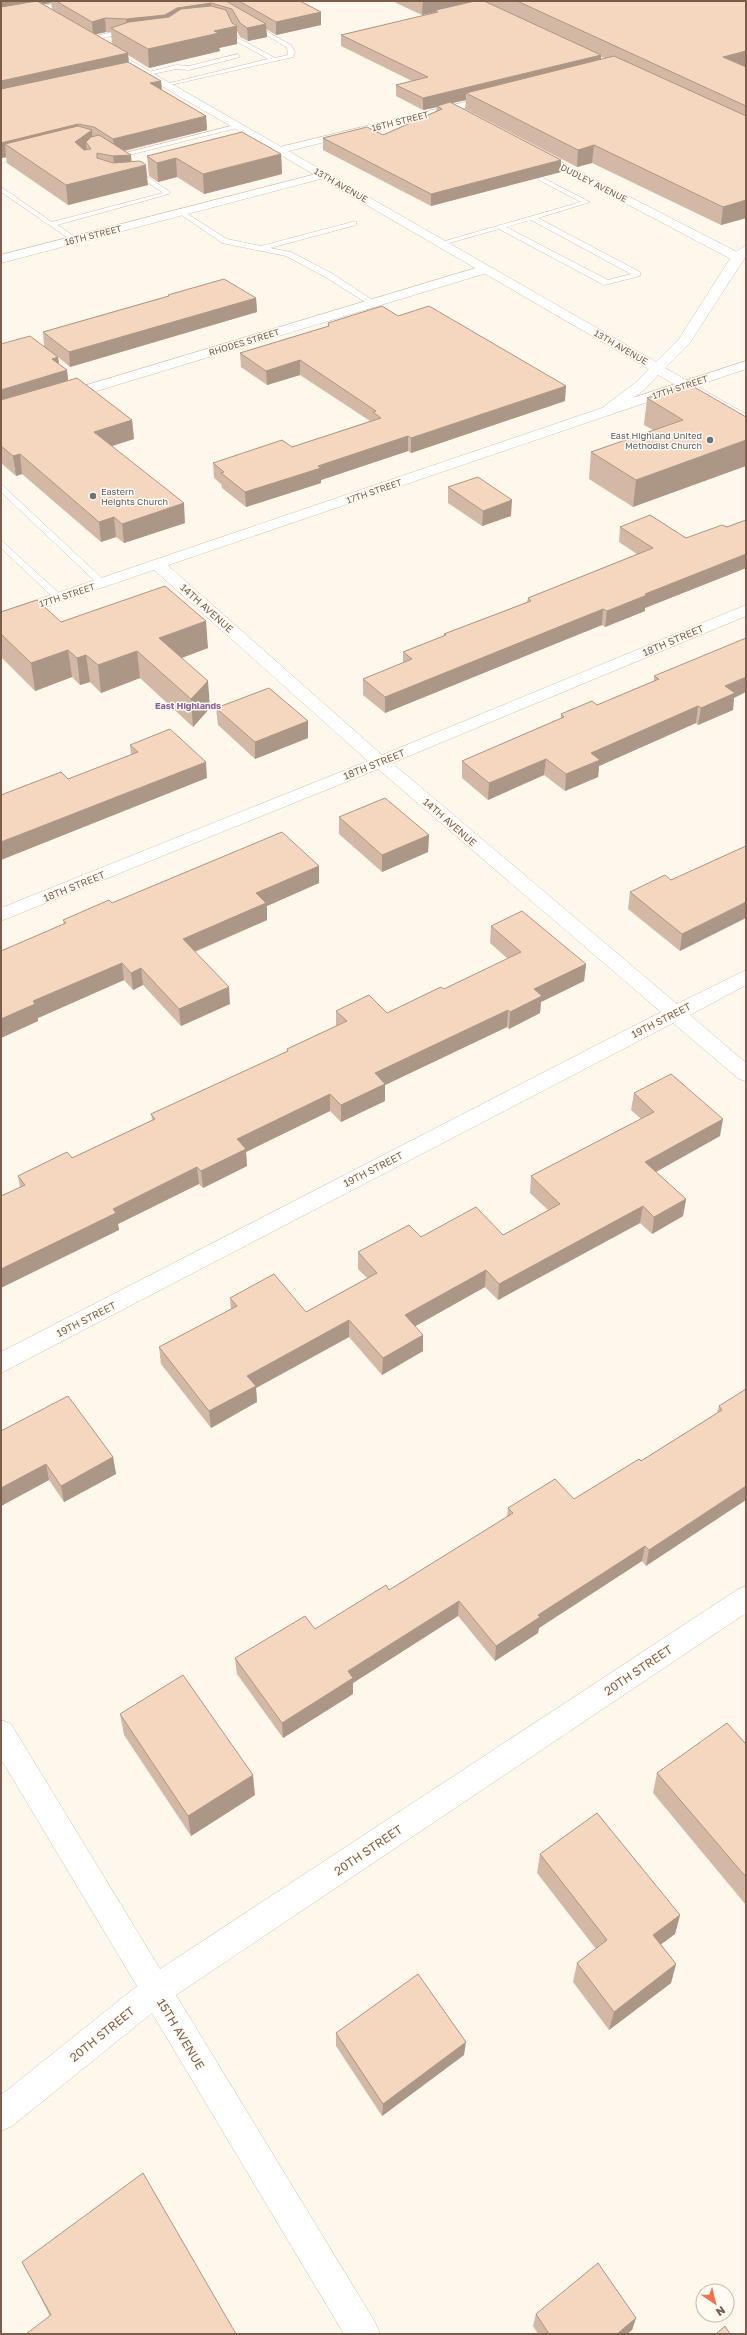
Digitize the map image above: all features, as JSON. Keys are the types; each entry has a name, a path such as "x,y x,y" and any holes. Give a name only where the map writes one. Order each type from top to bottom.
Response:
{"street":[{"path":"24,1 57,20"},
{"path":"1,17 83,1"},
{"name":"13TH AVENUE","path":"76,31 746,420"},
{"path":"125,72 145,71"},
{"name":"16TH STREET","path":"280,150 505,95"},
{"path":"451,108 465,116"},
{"name":"DUDLEY AVENUE","path":"528,148 741,253"},
{"name":"16TH STREET","path":"1,259 324,175"},
{"path":"658,368 684,341 741,253"},
{"name":"RHODES STREET","path":"47,402 486,269"},
{"name":"17TH STREET","path":"1,617 158,565 686,384 746,365"},
{"name":"13TH AVENUE","path":"607,411 640,386 658,368"},
{"name":"14TH AVENUE","path":"158,565 380,762 746,1074"},
{"name":"18TH STREET","path":"1,915 380,762 746,610"},
{"name":"19TH STREET","path":"1,1363 673,1013 746,977"},
{"name":"20TH STREET","path":"1,2115 155,1992 746,1598"},
{"name":"15TH AVENUE","path":"1,1733 155,1992 363,2334"}],"lane":[{"path":"168,85 291,56 292,50 289,46 242,20"},
{"path":"222,22 232,28 236,38 273,58 272,61 268,62"},
{"path":"88,39 112,34 128,36 136,35"},
{"path":"100,46 117,42 128,36"},
{"path":"145,71 176,67 189,68 238,56"},
{"path":"113,157 239,126"},
{"path":"252,146 267,142"},
{"path":"1,161 30,154"},
{"path":"51,224 166,194 167,192 126,165"},
{"path":"442,243 587,202 541,179"},
{"path":"1,189 74,240"},
{"path":"181,212 225,241 288,254 330,276 373,303"},
{"path":"501,227 607,283 637,274 614,264 532,218"},
{"path":"261,248 353,223"},
{"path":"556,256 565,253"},
{"path":"572,264 580,261"},
{"path":"586,272 594,270"},
{"path":"1,487 102,583"},
{"path":"1,501 13,498"},
{"path":"1,543 59,598"}],"building":[{"path":"37,1 128,53 1,81 1,7"},
{"path":"56,1 226,1 266,24 247,28 240,23 232,9 211,3 177,8 165,15 126,19 105,18 92,22"},
{"path":"239,1 300,1 321,12 276,22"},
{"path":"475,1 484,1 601,55 423,98 396,85 428,77 341,35 438,12 436,10"},
{"path":"517,1 746,1 746,51 723,57 746,67 746,106"},
{"path":"211,6 226,10 232,23 237,26 214,31 219,33 148,49 111,28 129,22 169,17 181,9"},
{"path":"614,56 746,116 746,200 723,207 594,145 578,150 466,93"},
{"path":"128,62 161,81 150,83 206,116 113,139 94,127 78,124 1,143 1,89"},
{"path":"450,102 561,160 431,194 323,138 367,127 383,135 442,109 437,106"},
{"path":"78,126 92,130 75,142 84,150 91,149 86,142 91,137 99,135 131,155 113,156 97,153 97,158 113,163 140,161 146,165 66,185 5,144"},
{"path":"242,132 281,154 203,174 176,158 157,163 147,156"},
{"path":"224,279 256,298 69,352 43,332 169,296 168,295"},
{"path":"382,306 398,316 429,306 566,386 411,438 408,436 318,466 321,468 245,492 221,473 224,472 213,463 282,440 292,447 381,418 373,412 376,411 300,360 266,371 240,353 329,326 328,323"},
{"path":"30,336 58,357 52,359 67,370 1,390 1,344"},
{"path":"77,378 132,420 94,432 184,503 122,524 114,517 99,522 20,454 13,456 1,446 1,400"},
{"path":"689,384 746,417 746,440 636,480 591,452 683,420 647,398"},
{"path":"478,477 512,500 483,511 448,487"},
{"path":"650,515 686,538 722,525 727,527 746,520 746,554 645,594 647,595 607,611 603,609 385,697 363,679 412,659 403,652 446,635 444,634 531,601 528,598 653,548 620,527"},
{"path":"165,586 206,621 159,638 208,681 191,699 137,651 98,665 86,655 77,658 68,650 31,663 1,634 1,612 37,600 61,622"},
{"path":"746,638 746,677 725,686 735,693 701,708 698,706 591,753 600,760 566,774 546,759 489,783 462,761 564,717 561,714 592,701 597,705 659,679 654,676"},
{"path":"269,688 308,721 255,742 216,708"},
{"path":"170,729 206,762 1,842 1,795 61,772 68,779 138,752 130,745"},
{"path":"385,798 429,835 382,855 339,817"},
{"path":"282,832 319,866 256,893 266,903 183,939 229,987 179,1009 141,968 131,973 122,963 33,1001 35,1004 1,1019 1,951 66,923 63,920 109,900 112,903"},
{"path":"746,846 746,902 682,934 630,892 665,875 671,880"},
{"path":"522,911 586,964 534,989 542,996 510,1012 508,1010 375,1073 385,1084 341,1105 330,1094 237,1139 246,1149 201,1171 197,1167 113,1209 116,1213 1,1269 1,1196 25,1185 18,1176 67,1152 72,1158 155,1119 151,1114 288,1051 287,1049 347,1021 336,1011 369,995 387,1013 441,987 444,989 521,952 491,926"},
{"path":"671,1074 723,1119 645,1162 686,1199 654,1217 643,1206 499,1284 486,1270 405,1315 423,1335 383,1358 349,1320 247,1376 256,1386 209,1411 159,1347 237,1306 230,1298 274,1274 306,1312 377,1273 358,1252 409,1225 421,1237 476,1207 503,1235 560,1204 531,1176 654,1112 634,1093"},
{"path":"746,1389 746,1486 649,1550 645,1546 538,1615 540,1617 496,1646 459,1601 348,1671 353,1678 282,1723 235,1658 305,1616 315,1629 386,1585 389,1590 513,1513 508,1508 555,1479 574,1499 639,1459 641,1461 722,1410 719,1406"},
{"path":"68,1396 113,1457 61,1486 46,1464 1,1488 1,1431"},
{"path":"183,1675 253,1775 188,1816 120,1714"},
{"path":"727,1723 746,1744 746,1877 657,1773"},
{"path":"597,1813 680,1915 653,1935 676,1964 614,2012 577,1963 607,1940 540,1854"},
{"path":"418,1974 466,2042 383,2104 336,2033"},
{"path":"143,2173 236,2334 26,2334 51,2315 22,2262"},
{"path":"598,2263 636,2318 617,2334 549,2334 536,2314"},
{"path":"725,2326 730,2334 716,2334"}],"place":[{"name":"East Highland United Methodist Church","path":"710,440"},
{"name":"Eastern Heights Church","path":"93,496"}],"district":[{"name":"East Highlands","path":"188,705"}]}
